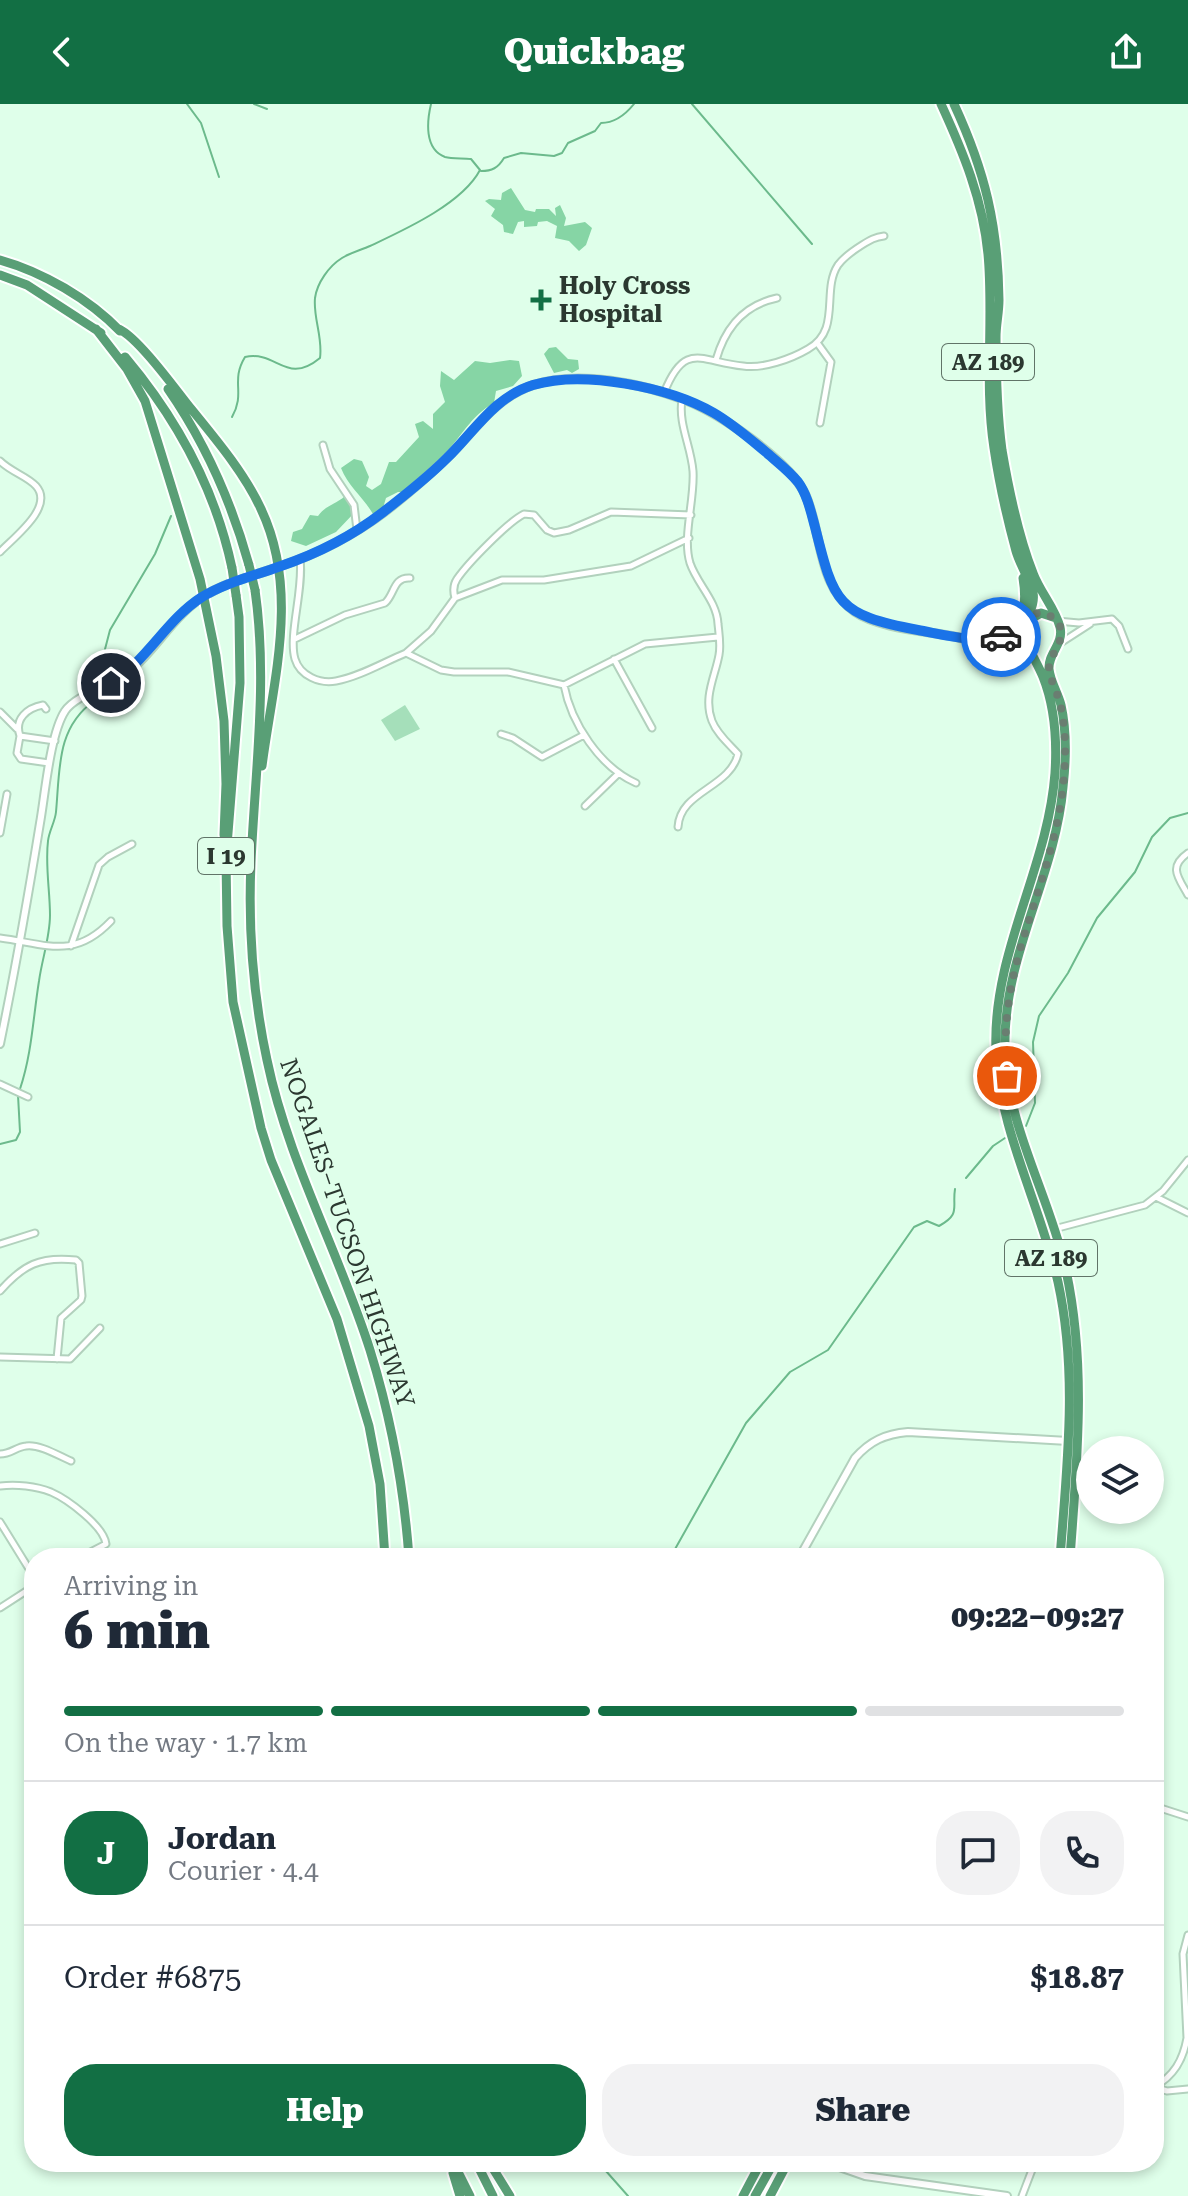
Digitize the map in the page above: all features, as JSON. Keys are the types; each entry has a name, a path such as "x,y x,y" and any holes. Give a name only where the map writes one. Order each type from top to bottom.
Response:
{"highway":[{"name":"AZ 189","path":"941,104 964,154 977,194 988,251 988,358 994,447 1016,551 1033,594 1025,631 1052,706 1056,755 1049,818 1004,971 997,1014 996,1060 1005,1115 1054,1229 1071,1295 1079,1417 1071,1548"},
{"name":"AZ 189","path":"954,104 987,188 996,249 999,302 997,365 1002,446 1028,559 1061,635 1049,670 1062,713 1065,765 1056,829 1015,964 1006,1013 1005,1063 1022,1152 1058,1284 1074,1363"},
{"name":"NOGALES–TUCSON HIGHWAY","path":"0,260 45,278 92,307 119,329 169,390 201,439 230,502 249,565 260,622 250,938 267,1061 293,1150 370,1349 393,1434 408,1548"},
{"name":"NOGALES–TUCSON HIGHWAY","path":"0,275 27,285 96,329 128,361 162,404 189,446 211,496 232,568 239,617 240,683 226,858 230,978 247,1067 271,1160 337,1319 369,1426 380,1484 384,1548"},
{"path":"96,329 127,369 150,412 200,579 216,656 224,721 226,784 223,845 226,858"},
{"path":"119,329 179,393 250,488 263,512 280,567 283,602 280,634 253,840"},
{"path":"1014,631 1020,623 1025,597 1016,551"},
{"path":"1026,622 1041,613 1056,619"},
{"path":"1031,649 1044,652 1057,646"},
{"path":"1056,755 1059,763 1065,765"},
{"path":"1049,818 1051,827 1056,829"},
{"path":"1026,894 1032,906"},
{"path":"1061,1548 1068,1441 1073,1430 1074,1363"},
{"path":"1068,1441 1072,1448 1073,1521"},
{"path":"454,2172 460,2196"},
{"path":"457,2172 470,2196"},
{"path":"481,2172 493,2196"},
{"path":"495,2172 510,2196"},
{"path":"743,2196 756,2172"},
{"path":"756,2196 769,2172"},
{"path":"770,2196 783,2172"}],"street":[{"path":"664,393 673,372 682,362 695,358 756,367 804,352 818,344 827,328 837,267 857,248 884,236"},
{"path":"716,360 732,323 745,312 777,298"},
{"path":"818,344 831,362 820,423"},
{"path":"0,1044 21,941 50,763 63,715 72,703 103,688 138,665 178,615 203,596 232,582 300,559 357,530 385,511 447,458 497,405 529,386 575,379 622,384 664,393 714,413 734,426 798,482 812,515 827,575 834,590 854,611 864,617 901,627 1031,649"},
{"path":"678,827 687,803 722,780 738,757 720,735 709,709 709,692 719,655 718,637 715,610 690,563 693,467 681,417 682,399"},
{"path":"323,445 330,469 354,505 357,530"},
{"path":"0,461 35,485 40,490 42,502 36,515 0,552"},
{"path":"455,598 456,580 479,554 524,514 534,515 547,530 554,533 611,512 691,515"},
{"path":"300,559 302,574 295,660 298,667 311,678 338,681 406,653 431,631 455,598 502,580 544,580 631,566 689,538"},
{"path":"295,639 345,615 385,603 398,581 410,578"},
{"path":"1056,619 1074,623 1109,619 1116,622 1128,649"},
{"path":"968,639 991,639 1014,631 1026,622"},
{"path":"1057,646 1095,622"},
{"path":"406,653 441,670 508,672 564,685 645,644 718,637"},
{"path":"983,643 1031,649"},
{"path":"614,659 652,728"},
{"path":"564,685 584,735 618,774 636,783"},
{"path":"46,709 43,705 35,706 19,720 17,753 21,759 50,763"},
{"path":"0,712 18,733 55,741"},
{"path":"501,734 542,757 584,735"},
{"path":"585,806 618,774"},
{"path":"0,833 7,794"},
{"path":"71,946 99,865 132,844"},
{"path":"1188,853 1178,860 1176,867 1177,876 1188,895"},
{"path":"0,938 61,949 97,934 111,921"},
{"path":"0,1084 28,1097"},
{"path":"1054,1229 1145,1205 1156,1197 1188,1160"},
{"path":"1156,1197 1188,1213"},
{"path":"0,1244 35,1233"},
{"path":"0,1291 17,1271 39,1262 76,1260 80,1266 81,1300 61,1318 57,1359"},
{"path":"0,1357 70,1359 100,1328"},
{"path":"804,1548 863,1448 882,1437 908,1432 1068,1441"},
{"path":"0,1454 33,1446 71,1461"},
{"path":"0,1486 50,1491 79,1510 105,1536 107,1541 101,1548"},
{"path":"0,1522 2,1531 24,1563"},
{"path":"0,1608 24,1592"},
{"path":"1164,1809 1188,1817"},
{"path":"1164,2080 1172,2074 1185,2050 1187,2038 1183,1954 1188,1935"},
{"path":"1164,2090 1188,2089"},
{"path":"856,2172 865,2176 1007,2196"},
{"path":"1022,2196 1031,2172"}],"green space":[{"path":"511,188 525,210 535,212 536,209 549,209 556,216 555,208 560,205 566,218 564,226 585,222 592,228 586,245 579,251 569,241 555,238 557,226 547,221 524,227 524,221 518,222 513,234 504,232 503,225 491,216 495,209 485,201 501,200 502,193"},
{"path":"556,347 568,359 578,360 579,369 572,373 567,370 554,373 544,354 549,348"},
{"path":"475,361 490,363 519,361 522,376 513,386 496,391 494,403 472,421 442,457 405,492 386,498 383,508 373,514 341,468 354,459 362,461 369,477 366,486 372,490 381,484 389,462 396,462 419,437 415,424 423,421 433,429 433,414 445,402 440,386 441,371 454,380"},
{"path":"345,496 355,512 336,532 306,546 291,541 293,532 302,529 310,515 318,516"},
{"path":"405,705 420,729 395,741 381,720"}],"waterway":[{"path":"187,104 201,123 219,177"},
{"path":"254,104 267,109"},
{"path":"232,417 238,401 239,373 245,357 265,358 298,369 320,358 315,298 324,275 333,266 345,256 431,215 460,194 480,170 471,159 445,157 433,148 428,126 431,104"},
{"path":"481,171 494,168 504,158 521,153 554,156 562,153 568,143 595,131 601,123 619,117 634,104"},
{"path":"692,104 812,244"},
{"path":"20,1089 30,1049 49,932 47,850 56,812 62,751 73,724 94,701 89,687 110,630 155,554 171,516"},
{"path":"1026,1126 1035,1103 1033,1042 1039,1016 1068,973 1097,918 1135,872 1152,837 1170,818 1188,813"},
{"path":"0,1144 16,1140 20,1132 18,1095"},
{"path":"966,1178 993,1146 1005,1138"},
{"path":"676,1548 746,1423 790,1372 828,1350 914,1227 927,1221 939,1226 950,1218 954,1210 955,1189"},
{"path":"607,2172 628,2196"}],"way so far":[{"path":"1001,637 1037,613 1051,614 1056,618 1061,635 1049,670 1061,705 1065,749 1059,817 1021,939 1009,992 1005,1032 1007,1076"}],"place":[{"name":"Holy Cross Hospital","path":"541,300"}],"route":[{"path":"111,683 138,665 178,615 203,596 232,582 300,559 357,530 385,511 447,458 497,405 529,386 575,379 664,393 703,407 734,426 787,470 805,495 834,590 854,611 864,617 901,627 968,639 1001,637"}]}
